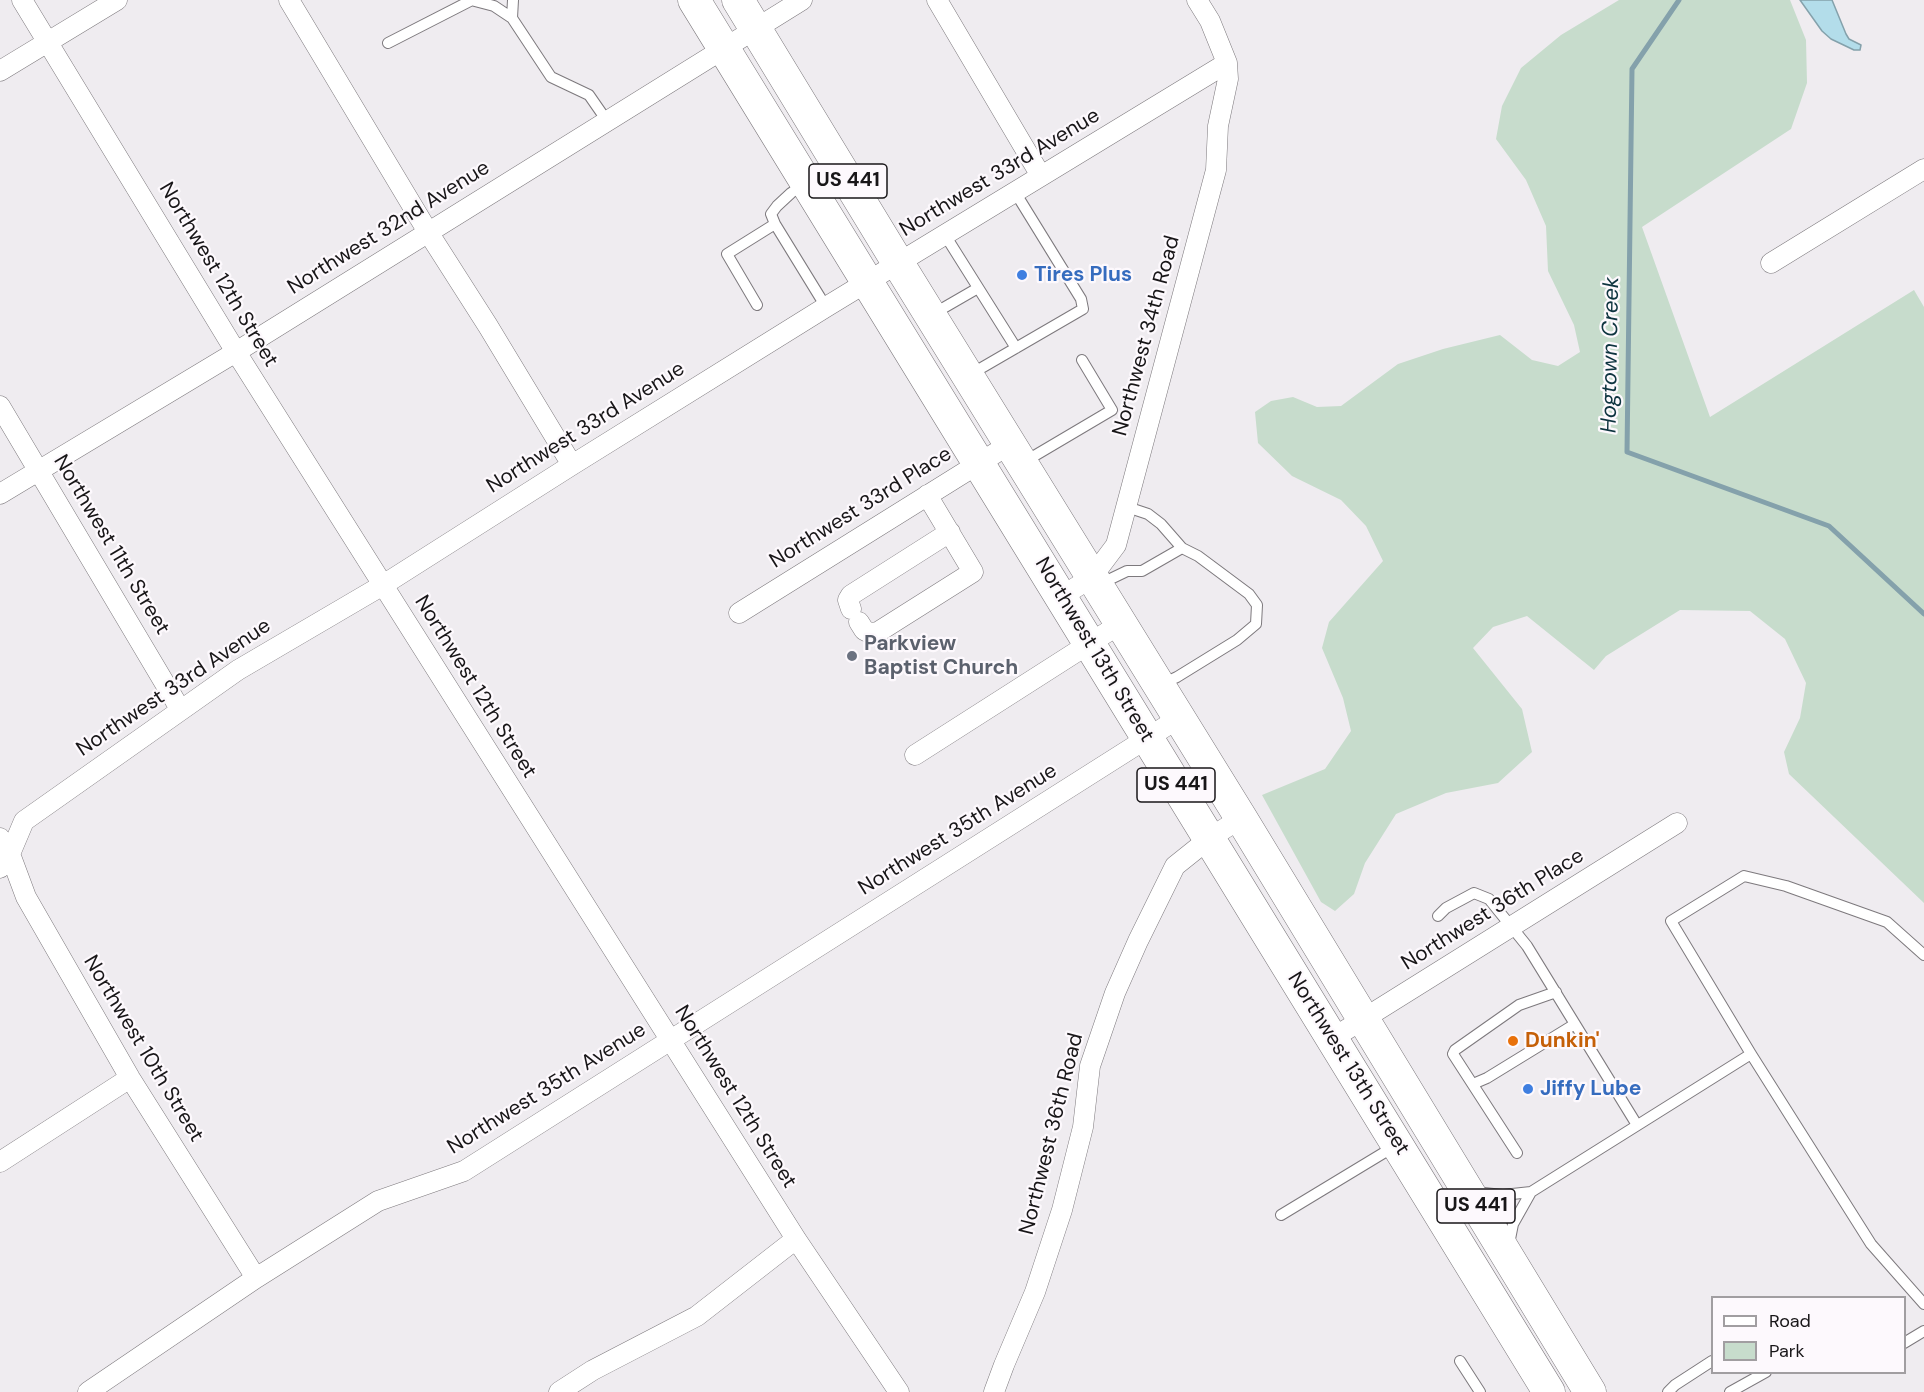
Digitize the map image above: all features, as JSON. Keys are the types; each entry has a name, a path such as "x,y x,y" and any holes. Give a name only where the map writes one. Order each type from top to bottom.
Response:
{"main road":[{"name":"Northwest 13th Street","path":"694,0 1549,1392"},
{"name":"Northwest 13th Street","path":"738,0 930,316 1241,818 1590,1392"}],"street":[{"name":"Northwest 12th Street","path":"22,0 236,352 382,585 796,1239 899,1392"},
{"path":"0,71 117,0"},
{"path":"289,0 428,232 572,465"},
{"name":"Northwest 32nd Avenue","path":"0,494 236,352 802,0"},
{"path":"937,0 1041,176"},
{"path":"1197,0 1210,21 1227,63"},
{"name":"Northwest 33rd Avenue","path":"3,853 24,821 238,670 382,585 867,281 1227,63"},
{"name":"Northwest 34th Road","path":"1061,597 1094,581 1116,545 1216,170 1218,126 1228,79 1227,63"},
{"path":"1771,262 1924,169"},
{"name":"Northwest 11th Street","path":"0,406 180,710"},
{"name":"Northwest 33rd Place","path":"739,613 979,463 1016,454"},
{"path":"927,495 950,532 973,572 878,632 870,633 864,630 848,600 851,595 950,532"},
{"path":"915,755 1120,624"},
{"name":"Northwest 35th Avenue","path":"88,1392 256,1278 378,1201 464,1171 1179,718"},
{"name":"Northwest 36th Road","path":"994,1392 1035,1292 1062,1210 1083,1127 1090,1066 1115,993 1174,867 1210,838 1241,818"},
{"name":"Northwest 36th Place","path":"1333,1038 1677,823"},
{"name":"Northwest 10th Street","path":"3,853 130,1078 256,1278"},
{"path":"0,1162 130,1078"},
{"path":"559,1392 593,1370 697,1316 796,1239"}],"lane":[{"path":"388,43 471,0 495,6 512,18 551,77 589,95 607,121"},
{"path":"512,18 513,0"},
{"path":"807,182 791,193 771,214 826,307"},
{"path":"968,376 1083,309 1081,299 1015,192"},
{"path":"757,305 727,254 775,224"},
{"path":"945,235 1016,348"},
{"path":"930,316 978,288"},
{"path":"1016,454 1112,410 1082,360"},
{"path":"1126,507 1148,514 1182,548 1198,556 1249,594 1257,605 1256,624 1237,640 1158,686"},
{"path":"1094,581 1127,571 1142,571 1182,548"},
{"path":"1924,955 1887,922 1786,886 1744,876 1671,921 1751,1054 1871,1244 1924,1304"},
{"path":"1438,916 1446,908 1474,893 1490,899 1513,926 1556,992 1637,1125"},
{"path":"1517,1153 1453,1054 1455,1050 1519,1005 1556,992"},
{"path":"1473,1084 1487,1078 1575,1024"},
{"path":"1466,1191 1495,1195 1531,1192 1751,1054"},
{"path":"1281,1215 1398,1145"},
{"path":"1507,1257 1513,1224 1531,1192"},
{"path":"1906,1342 1924,1331"},
{"path":"1460,1361 1480,1392"},
{"path":"1668,1392 1711,1362"},
{"path":"1730,1392 1762,1374"}],"green space":[{"path":"1619,0 1790,0 1806,40 1807,83 1791,129 1642,227 1710,417 1914,290 1924,307 1924,903 1789,774 1784,752 1800,718 1806,683 1785,639 1750,611 1680,610 1606,656 1594,670 1527,616 1493,627 1473,648 1522,709 1532,752 1498,783 1446,793 1396,814 1365,863 1354,894 1335,911 1321,902 1262,795 1325,769 1351,731 1343,698 1322,648 1329,622 1383,561 1366,526 1341,500 1292,476 1258,443 1255,412 1271,401 1293,397 1317,407 1341,406 1398,364 1443,349 1500,335 1532,360 1558,366 1580,352 1574,325 1548,271 1546,226 1526,180 1496,139 1502,106 1521,68 1561,35"}],"water":[{"path":"1800,0 1832,0 1846,34 1849,39 1861,45 1860,50 1854,50 1831,39 1822,31"}],"waterway":[{"name":"Hogtown Creek","path":"1679,0 1632,69 1627,452 1829,526 1924,614"}],"place":[{"name":"Tires Plus","path":"1022,275"},
{"name":"Parkview Baptist Church","path":"852,656"},
{"name":"Dunkin'","path":"1513,1041"},
{"name":"Jiffy Lube","path":"1528,1089"}]}
